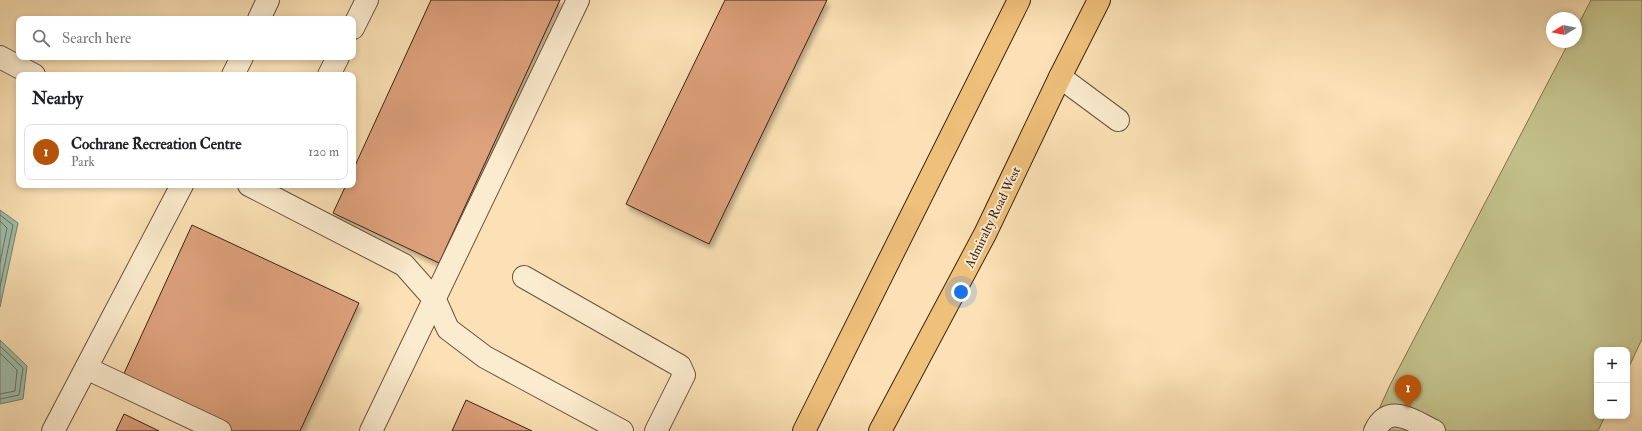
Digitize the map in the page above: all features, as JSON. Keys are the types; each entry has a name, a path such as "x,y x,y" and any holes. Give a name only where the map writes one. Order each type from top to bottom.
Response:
{"main road":[{"path":"804,431 1019,0"},
{"name":"Admiralty Road West","path":"880,431 985,234 1060,77 1099,0"}],"lane":[{"path":"260,16 268,0"},
{"path":"356,22 367,0"},
{"path":"371,431 578,0"},
{"path":"0,57 28,72"},
{"path":"234,72 240,60"},
{"path":"330,72 336,60"},
{"path":"1060,77 1118,120"},
{"path":"53,431 180,188"},
{"path":"263,188 404,265 435,300 448,329 485,358 622,431"},
{"path":"524,277 680,366 684,375 656,431"},
{"path":"86,368 220,431"},
{"path":"1375,431 1380,422 1390,415 1404,416 1434,431"}],"shaded area":[{"path":"1591,0 1642,0 1642,339 1630,365 1630,347 1594,347 1594,419 1604,419 1598,431 1369,431 1390,385 1566,48 1582,48 1582,17"}],"water":[{"path":"0,210 18,223 0,307"},
{"path":"0,340 27,366 23,399 0,404"}],"building":[{"path":"431,0 560,0 439,263 333,213 345,188 356,188 356,163"},
{"path":"725,0 827,0 709,244 626,204"},
{"path":"192,225 359,303 300,431 230,431 121,380"},
{"path":"466,400 532,431 452,431"},
{"path":"124,414 159,431 116,431"}],"place":[{"name":"Cochrane Recreation Centre","path":"1408,408"}]}
